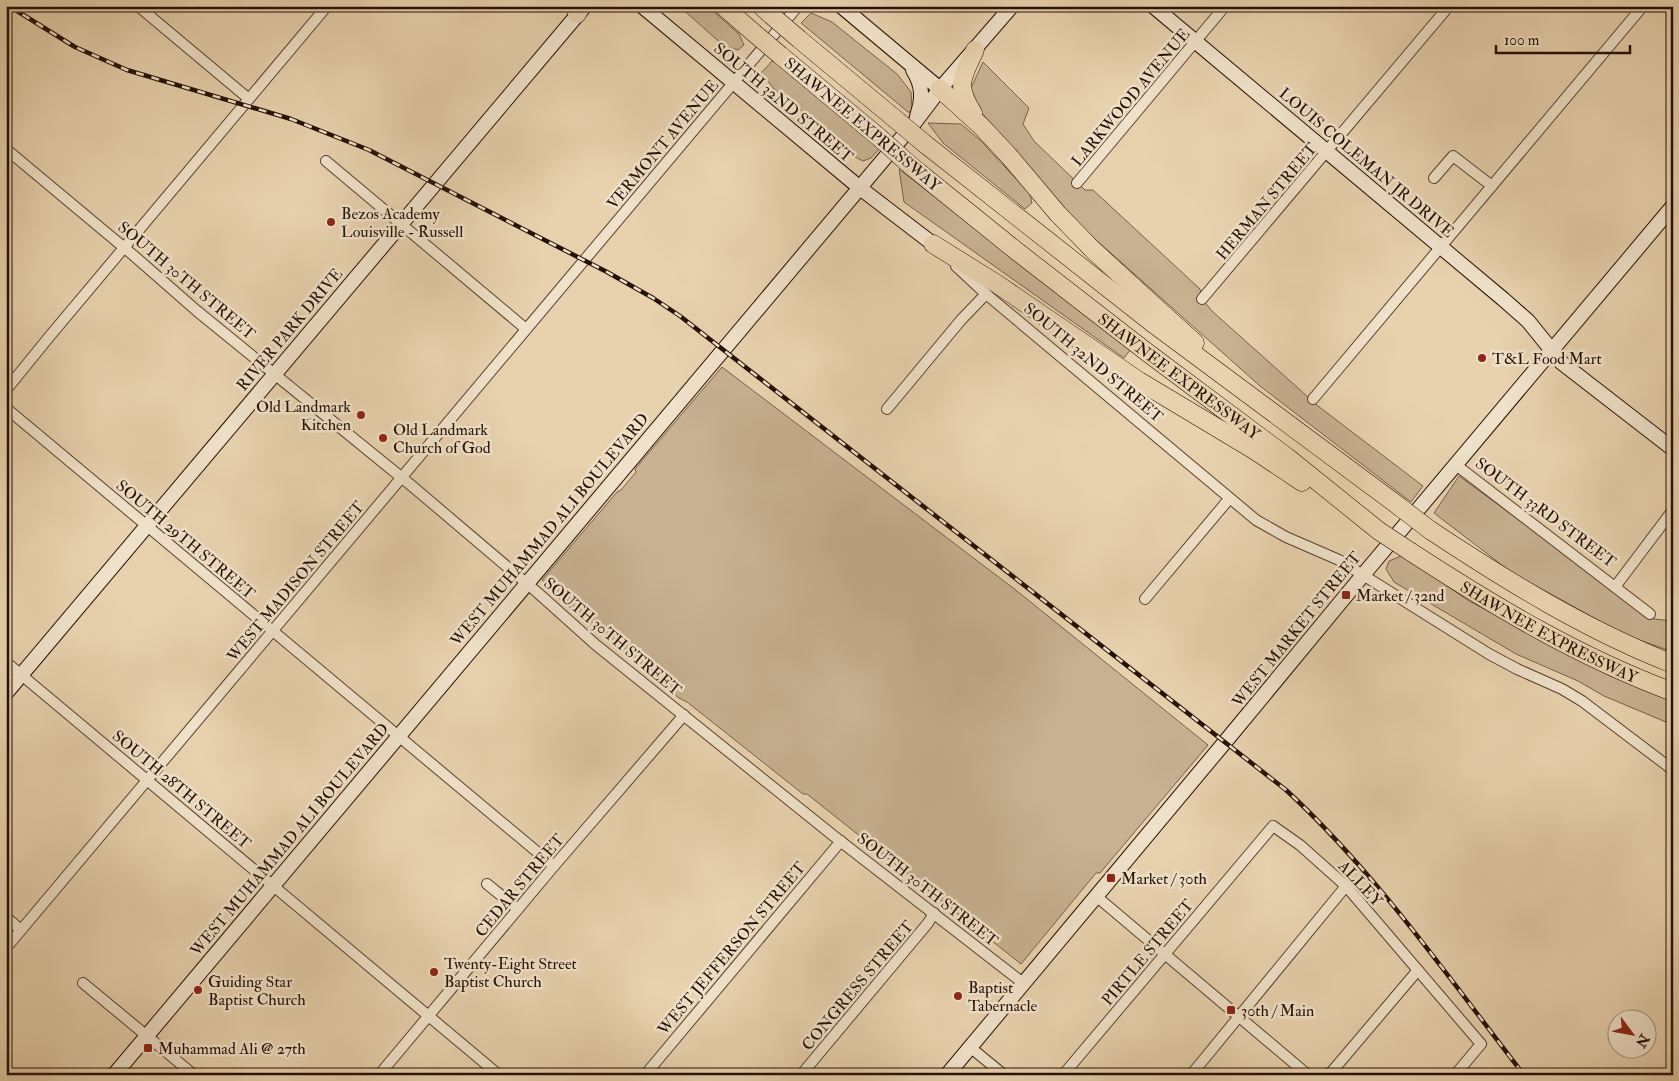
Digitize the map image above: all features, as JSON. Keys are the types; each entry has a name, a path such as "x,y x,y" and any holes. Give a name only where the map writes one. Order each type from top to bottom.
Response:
{"highway":[{"name":"SHAWNEE EXPRESSWAY","path":"723,6 911,166 1019,253 1286,457 1379,531 1485,600 1526,624 1615,668 1673,692"},
{"name":"SHAWNEE EXPRESSWAY","path":"766,11 925,144 1118,297 1430,530 1476,561 1547,604 1593,629 1673,664"},
{"path":"974,50 962,77 961,87 966,101 981,126"},
{"path":"940,90 981,126 1058,214 1093,250 1279,418"},
{"path":"933,244 998,284 1139,380 1254,450 1379,531"}],"main road":[{"path":"840,6 940,90"},
{"name":"WEST MUHAMMAD ALI BOULEVARD","path":"114,1075 1012,6"},
{"name":"LOUIS COLEMAN JR DRIVE","path":"1153,6 1528,321 1562,363 1673,449"},
{"name":"SOUTH 32ND STREET","path":"646,8 860,188 933,244"},
{"name":"RIVER PARK DRIVE","path":"6,693 580,9"},
{"path":"908,64 917,77 921,88 920,107 915,122"},
{"name":"WEST MARKET STREET","path":"947,1075 1363,575 1552,351 1670,215"}],"street":[{"path":"138,6 248,99"},
{"path":"6,390 327,6"},
{"name":"VERMONT AVENUE","path":"607,232 798,6"},
{"name":"LARKWOOD AVENUE","path":"1077,183 1225,6"},
{"name":"HERMAN STREET","path":"1202,299 1448,6"},
{"path":"1313,399 1643,6"},
{"name":"SOUTH 30TH STREET","path":"6,149 197,311 527,583 596,645 841,841 1024,983"},
{"path":"1434,178 1453,156 1492,186"},
{"path":"326,161 526,328"},
{"name":"WEST MADISON STREET","path":"6,948 607,232"},
{"name":"SOUTH 32ND STREET","path":"933,244 986,294 1256,520 1286,537 1339,560 1489,654 1562,689 1582,701 1673,770"},
{"path":"886,409 961,320 986,294"},
{"name":"SOUTH 29TH STREET","path":"6,408 554,866"},
{"name":"SOUTH 33RD STREET","path":"1456,465 1650,614"},
{"path":"1145,599 1230,499"},
{"path":"1615,587 1673,510"},
{"name":"SOUTH 28TH STREET","path":"6,662 78,720 500,1075"},
{"name":"CEDAR STREET","path":"379,1075 554,866 684,715"},
{"name":"ALLEY","path":"1273,826 1300,845 1346,886 1481,1044 1455,1075"},
{"name":"PIRTLE STREET","path":"1062,1075 1273,826"},
{"name":"WEST JEFFERSON STREET","path":"645,1075 841,841"},
{"path":"487,884 518,909"},
{"path":"1191,1075 1346,886"},
{"path":"1096,896 1308,1075"},
{"name":"CONGRESS STREET","path":"801,1075 922,930 934,913"},
{"path":"6,918 21,930"},
{"path":"1329,1075 1418,970"},
{"path":"83,983 194,1075"},
{"path":"970,1047 1004,1075"}],"shaded area":[{"path":"679,6 707,6 739,34 744,45 738,50 724,46"},
{"path":"811,13 832,22 897,74 911,92 912,112 908,112 801,23"},
{"path":"773,60 880,148 871,158 863,161 851,155 843,144 774,89 761,73"},
{"path":"983,62 1029,108 1023,124 1034,141 1085,190 1093,190 1200,289 1202,299 1212,311 1318,406 1423,486 1411,502 1260,386 1077,223 975,105 970,90"},
{"path":"928,123 961,124 980,140 1030,194 1032,203 1025,209 943,143"},
{"path":"899,169 1131,349 1124,358 904,202"},
{"path":"722,367 1017,591 1208,745 1100,873 1096,873 1021,964 807,794 803,794 687,702 679,698 542,584 544,582 542,580 617,492 621,490 636,472 635,469"},
{"path":"1459,476 1654,619 1673,621 1673,652 1625,635 1511,572 1434,513"},
{"path":"1401,556 1469,601 1611,676 1673,701 1673,725 1604,696 1578,681 1516,654 1394,582 1386,569 1389,561"}],"railway":[{"path":"9,6 75,47 127,70 291,119 369,150 607,272 680,316 1286,790 1351,856 1381,891 1411,927 1524,1075"}],"place":[{"name":"Bezos Academy Louisville - Russell","path":"331,222"},
{"name":"T&L Food Mart","path":"1482,358"},
{"name":"Old Landmark Kitchen","path":"361,415"},
{"name":"Old Landmark Church of God","path":"383,438"},
{"name":"Market / 32nd","path":"1346,595"},
{"name":"Market / 30th","path":"1111,878"},
{"name":"Twenty-Eight Street Baptist Church","path":"434,972"},
{"name":"Guiding Star Baptist Church","path":"198,990"},
{"name":"Baptist Tabernacle","path":"958,996"},
{"name":"30th / Main","path":"1231,1010"},
{"name":"Muhammad Ali @ 27th","path":"148,1048"}]}
